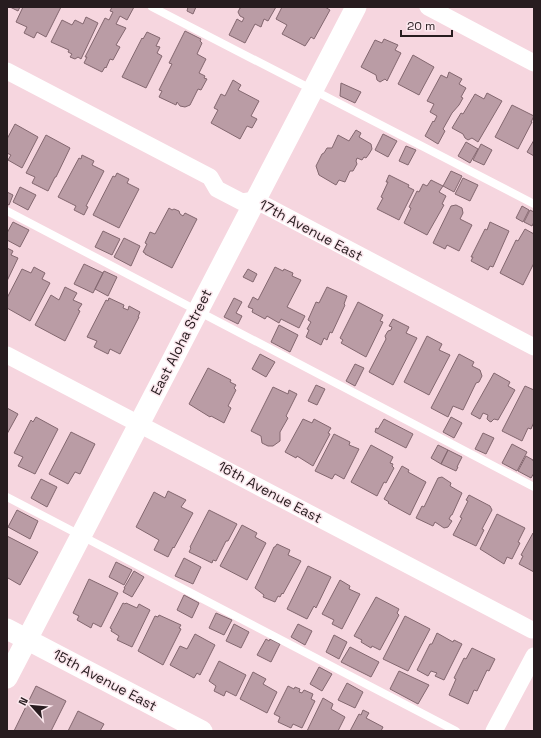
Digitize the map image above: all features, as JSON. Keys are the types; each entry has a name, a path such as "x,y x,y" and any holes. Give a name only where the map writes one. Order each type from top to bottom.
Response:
{"street":[{"name":"East Aloha Street","path":"7,678 356,7"},
{"path":"428,7 534,63"},
{"name":"17th Avenue East","path":"7,71 210,177 217,189 242,202 255,200 534,347"},
{"name":"16th Avenue East","path":"7,355 533,635"},
{"name":"15th Avenue East","path":"7,629 202,731"},
{"path":"494,731 534,656"}],"lane":[{"path":"152,7 534,204"},
{"path":"7,211 534,487"},
{"path":"7,497 456,731"}],"building":[{"path":"10,7 20,7 18,11"},
{"path":"23,7 61,7 46,37 37,32 34,38 24,33 27,27 16,22"},
{"path":"112,7 134,7 127,20 120,16 116,24 126,28 116,45 120,47 113,60 110,59 106,68 105,67 102,72 84,63 87,57 85,57 105,18 109,20 113,12 110,11"},
{"path":"188,7 196,7 193,14 187,11"},
{"path":"276,7 268,21 264,19 261,27 255,24 245,43 229,35 237,19 242,22 244,18 240,16 238,12 240,8"},
{"path":"282,7 325,7 330,10 314,39 311,37 305,46 282,34 287,25 276,19"},
{"path":"86,17 98,23 81,59 78,57 75,59 70,57 72,54 68,52 69,50 51,42 62,20 72,25 75,20 83,24"},
{"path":"185,31 201,39 200,41 202,43 197,54 206,59 199,73 207,79 201,90 198,89 190,105 185,107 180,106 177,102 176,105 159,97 162,91 159,90 172,64 169,63"},
{"path":"147,32 160,38 156,46 160,47 157,53 162,56 146,88 122,77 142,38 143,39"},
{"path":"384,39 398,45 395,50 401,53 387,81 385,79 380,82 377,80 376,75 361,67 375,40 382,43"},
{"path":"413,55 434,67 419,95 398,84"},
{"path":"449,72 462,79 459,84 466,88 461,97 463,98 443,129 445,131 438,144 425,136 437,116 430,112 434,104 427,101 441,75 447,78"},
{"path":"233,80 241,85 238,90 259,101 251,116 257,119 252,128 247,126 240,139 211,123 218,110 214,108 221,94 225,96"},
{"path":"341,83 361,92 355,103 340,96"},
{"path":"487,93 502,101 478,142 472,138 468,140 463,134 452,128 461,113 463,114 475,94 484,99"},
{"path":"512,105 534,116 518,149 495,137"},
{"path":"15,124 38,137 22,168 8,160 11,155 7,153 7,139"},
{"path":"356,130 361,133 359,137 371,144 372,149 366,158 364,157 362,160 357,158 357,164 353,171 350,171 345,182 339,180 336,185 319,175 316,166 327,148 332,148 338,135 349,141"},
{"path":"383,134 397,141 388,157 375,150"},
{"path":"46,135 70,148 48,191 32,183 35,177 26,173"},
{"path":"534,140 534,156 527,152"},
{"path":"466,142 478,149 470,163 458,156"},
{"path":"481,144 492,150 484,165 473,160"},
{"path":"406,146 416,150 408,165 399,161"},
{"path":"82,155 94,161 92,165 104,171 86,206 88,207 84,215 74,210 76,206 58,197"},
{"path":"451,171 462,176 454,192 443,186"},
{"path":"117,173 129,179 127,183 139,189 119,228 93,215 113,176 115,177"},
{"path":"389,175 409,185 408,187 414,190 399,220 377,209 383,198 381,197 388,182 386,182"},
{"path":"463,178 478,185 470,201 455,194"},
{"path":"431,180 443,186 439,192 446,196 442,204 444,205 427,235 404,223 411,208 409,207 417,191 419,192 423,184 427,186"},
{"path":"20,187 36,195 28,210 13,202"},
{"path":"7,192 13,195 9,205 7,204"},
{"path":"456,205 462,208 463,213 460,219 472,225 459,251 447,245 445,249 433,243 451,206"},
{"path":"522,206 529,210 523,222 516,218"},
{"path":"169,208 179,211 183,216 185,213 197,219 172,268 143,252 150,232 155,234"},
{"path":"530,210 534,212 534,222 532,226 524,222"},
{"path":"13,222 29,230 20,247 7,240 7,233"},
{"path":"490,222 509,231 493,267 490,266 488,270 471,261 473,257 471,257"},
{"path":"525,229 534,234 534,263 523,285 500,273 516,240 518,241"},
{"path":"103,231 120,239 112,255 95,247"},
{"path":"124,238 140,246 131,266 114,257"},
{"path":"7,248 13,251 11,255 18,258 7,281"},
{"path":"84,264 103,273 93,293 74,284"},
{"path":"34,267 45,273 42,279 50,283 30,321 7,308 7,298 22,269 31,273"},
{"path":"275,267 283,271 284,269 293,273 292,276 301,280 287,307 305,316 299,328 281,319 279,323 267,316 265,319 252,312 253,309 248,307 253,297 258,300"},
{"path":"248,269 257,274 253,282 243,277"},
{"path":"104,271 117,277 108,296 95,289"},
{"path":"65,287 77,293 73,300 82,304 65,341 35,325 51,295 59,300"},
{"path":"327,287 347,296 345,305 332,333 330,332 327,340 324,338 321,345 306,337 309,330 307,329 311,322 308,320 316,302 319,303"},
{"path":"109,298 124,305 123,308 128,310 129,306 140,312 139,317 120,354 110,349 108,354 94,347 97,341 87,337 106,300 108,301"},
{"path":"234,298 242,302 236,313 242,316 238,324 224,317"},
{"path":"358,302 383,315 380,321 383,322 366,357 341,343 343,340 340,338"},
{"path":"393,319 409,327 406,333 417,338 393,385 369,372 386,339 385,336 388,331 391,330 392,327 389,326"},
{"path":"279,325 298,335 290,352 271,342"},
{"path":"427,336 442,344 439,350 450,355 429,395 404,382"},
{"path":"260,354 275,362 266,377 252,369"},
{"path":"459,354 474,362 472,366 480,370 482,376 479,382 476,383 463,410 453,406 448,417 431,408"},
{"path":"355,364 364,368 355,386 346,381"},
{"path":"208,368 231,380 230,382 236,385 234,388 236,390 228,406 231,408 224,423 211,416 210,417 189,404"},
{"path":"494,373 510,382 508,386 515,390 498,420 494,419 491,422 487,419 488,415 483,413 480,419 471,414"},
{"path":"316,385 325,389 317,405 308,401"},
{"path":"525,386 534,390 534,422 531,429 528,428 522,441 502,431"},
{"path":"273,387 288,394 289,390 297,394 286,416 288,418 280,432 280,441 273,446 268,446 262,443 261,436 251,431"},
{"path":"7,408 18,414 7,434"},
{"path":"36,417 58,429 35,474 18,466 23,457 14,453 31,420 33,422"},
{"path":"451,417 462,423 454,438 443,432"},
{"path":"303,419 312,423 314,419 331,428 328,433 330,434 313,466 297,456 296,458 285,452"},
{"path":"384,419 413,434 406,448 375,432 376,428 378,429"},
{"path":"71,432 95,444 80,474 75,472 68,484 49,474"},
{"path":"483,433 494,438 486,454 475,449"},
{"path":"334,434 350,442 349,445 359,449 344,479 335,474 332,479 315,471"},
{"path":"512,444 527,452 517,471 502,463"},
{"path":"371,445 393,457 390,463 393,464 392,466 394,468 386,483 384,482 377,496 351,482"},
{"path":"438,445 448,450 441,464 431,458"},
{"path":"448,450 462,457 456,471 441,464"},
{"path":"526,456 534,462 534,473 531,478 518,471"},
{"path":"402,466 409,470 408,472 426,482 410,515 388,503 389,502 384,499"},
{"path":"442,477 451,483 450,486 462,493 449,519 452,521 448,527 444,528 435,522 433,526 416,518 422,506 424,507 438,478"},
{"path":"41,479 57,487 47,507 31,498"},
{"path":"168,491 186,500 181,507 193,513 168,557 154,550 159,540 136,527 154,492 165,498"},
{"path":"469,495 490,506 492,510 482,529 484,530 476,546 453,535 462,518 460,517 468,501 466,500"},
{"path":"17,510 38,521 30,539 8,527"},
{"path":"209,510 237,524 216,561 213,560 212,563 189,552 190,547"},
{"path":"497,514 525,528 512,559 507,557 504,564 480,549"},
{"path":"242,525 257,533 255,537 266,543 247,580 220,566"},
{"path":"533,533 534,572 519,564 523,556 521,555"},
{"path":"7,536 38,552 20,585 8,578 7,581"},
{"path":"277,544 290,550 288,555 301,561 283,594 282,593 280,597 278,596 275,602 263,597 264,595 255,588 274,547"},
{"path":"184,558 201,567 193,584 175,576"},
{"path":"116,562 132,570 124,585 109,577"},
{"path":"308,566 331,577 316,608 314,606 307,619 287,609"},
{"path":"134,571 144,577 132,597 123,592"},
{"path":"89,579 118,593 101,627 93,623 91,628 77,620 79,616 73,613"},
{"path":"340,580 350,586 349,589 360,594 342,629 332,624 334,620 322,614"},
{"path":"184,595 199,603 192,618 177,610"},
{"path":"376,597 399,609 397,613 399,615 380,650 372,646 371,648 361,642 362,640 354,636"},
{"path":"123,603 137,608 139,604 150,610 132,647 117,640 119,636 111,631 112,629 110,628"},
{"path":"216,613 232,620 224,635 209,628"},
{"path":"159,615 181,625 179,628 181,629 163,665 138,651 155,616 158,617"},
{"path":"405,616 430,629 408,671 383,659"},
{"path":"234,624 249,632 241,648 226,641"},
{"path":"298,624 312,631 305,645 291,637"},
{"path":"437,633 453,642 454,640 462,644 444,680 435,676 437,673 431,671 428,676 417,670"},
{"path":"195,634 215,645 200,675 197,673 194,678 170,665 180,646 187,649"},
{"path":"334,635 347,642 339,659 326,652"},
{"path":"266,639 269,641 270,639 280,644 271,662 257,655"},
{"path":"350,647 379,662 371,677 341,662"},
{"path":"472,648 495,659 489,671 487,670 477,691 474,690 468,704 449,695 456,679 454,678 464,658 466,659"},
{"path":"219,661 246,675 236,696 226,691 224,696 214,691 216,686 209,681"},
{"path":"319,667 332,674 322,691 310,684"},
{"path":"399,671 429,685 418,704 390,689"},
{"path":"253,672 266,679 263,684 277,692 267,713 240,699"},
{"path":"347,683 363,692 355,708 338,700"},
{"path":"36,686 66,701 51,731 14,731"},
{"path":"288,686 294,689 295,687 300,689 299,692 302,693 304,690 313,694 311,699 315,701 302,728 293,724 291,728 278,722 280,717 274,714"},
{"path":"323,698 333,704 331,709 345,717 338,731 307,731"},
{"path":"363,710 369,713 366,718 383,727 381,731 350,731 359,714 361,715"},
{"path":"78,711 104,724 100,731 68,731"}]}
